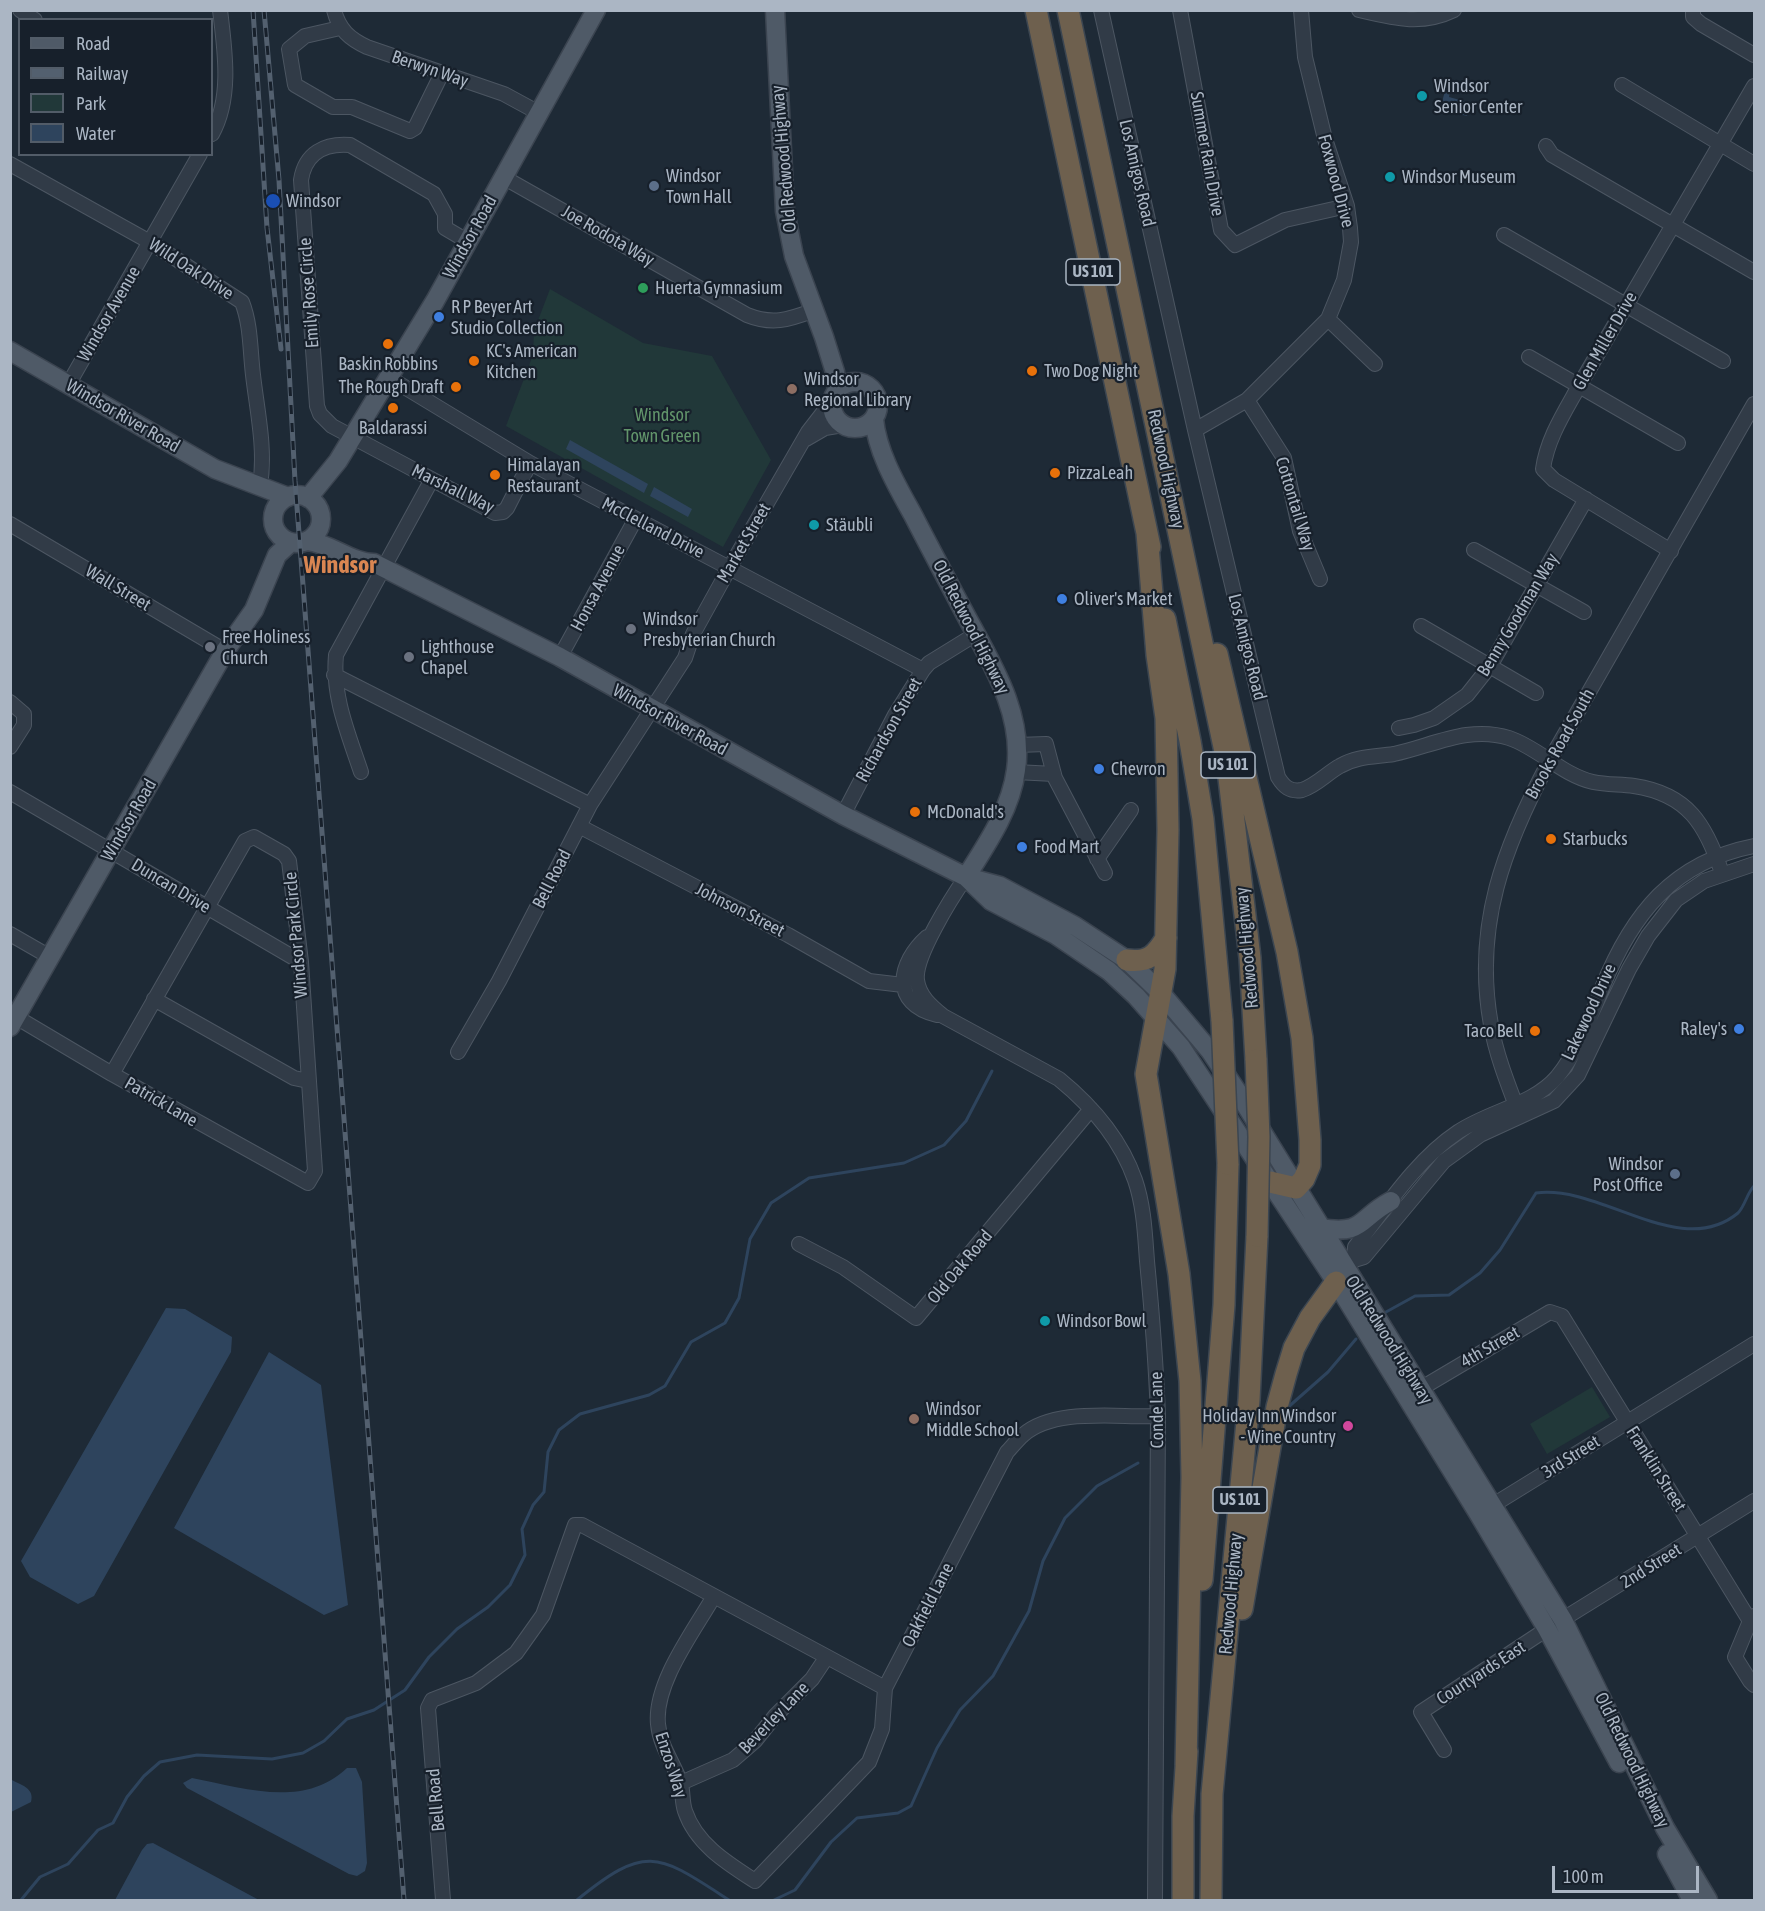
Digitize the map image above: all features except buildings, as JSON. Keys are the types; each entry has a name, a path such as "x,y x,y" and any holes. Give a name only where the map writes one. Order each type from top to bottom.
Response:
{"highway":[{"name":"Redwood Highway","path":"1036,10 1190,741 1203,819 1222,1021 1227,1164 1220,1369 1186,1765 1183,1816 1183,1900"},
{"name":"Redwood Highway","path":"1068,10 1227,760 1251,958 1259,1137 1257,1236 1249,1400 1215,1763 1211,1900"},
{"path":"1147,533 1157,655 1166,718 1166,938 1161,993 1146,1074 1179,1274 1190,1381 1192,1477 1186,1765"},
{"path":"1180,533 1225,679 1287,952 1302,1038 1310,1166 1304,1179 1296,1188 1270,1182"},
{"path":"1127,960 1138,962 1149,959 1157,953 1166,938"},
{"path":"1215,1763 1276,1407 1294,1348 1310,1318 1345,1271"}],"main road":[{"name":"Windsor Road","path":"308,498 338,461 435,301 596,10"},
{"name":"Old Redwood Highway","path":"775,10 785,211 794,256 835,372 834,396"},
{"name":"Old Redwood Highway","path":"824,337 861,382"},
{"name":"Windsor River Road","path":"10,351 215,469 288,497"},
{"path":"861,382 868,386 877,397 878,410 874,419 863,427 846,426 834,414 834,396 848,383 861,382"},
{"name":"Old Redwood Highway","path":"874,419 876,437 895,482 1003,688 1018,745 1016,772 1007,806 966,877"},
{"name":"Old Redwood Highway","path":"846,426 895,482"},
{"name":"Windsor Road","path":"321,519 339,469 338,461"},
{"name":"Windsor River Road","path":"237,478 263,496 274,520"},
{"path":"288,497 308,498 321,519 308,541 290,543 279,537 274,520 288,497"},
{"name":"Windsor River Road","path":"321,519 342,542 369,556 379,565 560,657 651,710 843,815 966,877"},
{"name":"Windsor Road","path":"248,614 248,607 274,520"},
{"name":"Windsor River Road","path":"308,541 320,542 366,563 379,565"},
{"name":"Windsor Road","path":"13,1022 225,651 248,614 254,610 277,555 290,543"},
{"name":"Old Redwood Highway","path":"966,877 1000,886 1076,926 1127,960 1161,993 1215,1059 1296,1188 1555,1625 1665,1828 1694,1897"},
{"name":"Old Redwood Highway","path":"966,877 991,901 1084,952 1136,996 1181,1047 1270,1182 1345,1271 1420,1389 1485,1510"},
{"path":"1320,1228 1353,1229 1365,1223 1378,1208 1391,1201"}],"street":[{"path":"213,127 220,122 226,62 220,10"},
{"path":"334,10 340,28 305,36 289,49 295,86 333,107 352,106 410,131 415,128 442,73"},
{"name":"Summer Rain Drive","path":"1180,10 1221,230 1235,245 1286,220 1347,206"},
{"name":"Foxwood Drive","path":"1195,430 1247,400 1328,319 1344,280 1351,242 1347,206 1325,139 1305,57 1300,10"},
{"path":"1359,10 1405,21 1436,19 1454,10"},
{"path":"1693,10 1693,17 1701,24 1755,55"},
{"name":"Los Amigos Road","path":"1104,11 1195,430 1278,777 1283,785 1296,791 1302,790 1341,766 1356,760 1392,754 1467,734 1507,737 1530,746 1550,760 1592,782 1638,786 1674,800 1694,813 1712,843 1722,873"},
{"name":"Berwyn Way","path":"340,28 353,40 368,47 504,94 539,112"},
{"path":"1622,85 1755,164"},
{"name":"Glen Miller Drive","path":"1671,551 1554,480 1543,469 1544,455 1554,431 1579,386 1755,86"},
{"name":"Emily Rose Circle","path":"353,437 326,420 317,406 302,169 313,154 323,147 334,144 350,145 434,194 445,214 445,228 467,241"},
{"path":"1546,146 1552,155 1755,272"},
{"name":"Windsor Avenue","path":"68,385 199,156"},
{"name":"Wild Oak Drive","path":"10,164 150,242 242,302 248,317 256,396 262,471 260,485"},
{"name":"Joe Rodota Way","path":"503,177 747,315 761,320 779,322 812,311"},
{"path":"1504,235 1724,361"},
{"path":"1328,319 1376,364"},
{"path":"1529,357 1678,443"},
{"name":"McClelland Drive","path":"388,377 530,463 923,670"},
{"name":"Market Street","path":"651,710 685,658 693,634 804,440 834,396"},
{"name":"Cottontail Way","path":"1247,400 1284,458 1300,531 1320,579"},
{"name":"Brooks Road South","path":"1518,1109 1491,1028 1484,974 1485,943 1496,885 1526,806 1550,760 1671,551 1749,426 1755,404"},
{"path":"804,440 825,428 846,426"},
{"name":"Marshall Way","path":"353,437 495,513 503,512 530,463"},
{"path":"361,772 339,706 334,675 336,655 379,565 432,481"},
{"name":"Benny Goodman Way","path":"1399,728 1414,726 1434,718 1467,695 1490,666 1586,499"},
{"name":"Honsa Avenue","path":"560,657 635,520"},
{"name":"Wall Street","path":"10,524 225,651"},
{"path":"1474,550 1584,612"},
{"path":"1421,626 1536,693"},
{"name":"Richardson Street","path":"843,815 890,723 923,670 929,663 976,634"},
{"path":"334,675 590,805"},
{"path":"10,702 24,714 24,725 10,747"},
{"name":"Bell Road","path":"458,1052 499,981 590,805 651,710"},
{"path":"1018,745 1046,744 1054,774 1105,873"},
{"path":"1016,772 1054,774"},
{"name":"Duncan Drive","path":"10,792 301,962"},
{"path":"1097,859 1131,810"},
{"name":"Johnson Street","path":"579,826 788,935 869,981 903,985"},
{"name":"Windsor Park Circle","path":"112,1074 245,841 254,837 284,854 289,861 301,962 315,1171 308,1183"},
{"name":"Lakewood Drive","path":"1345,1271 1364,1257 1444,1161 1540,1093 1557,1077 1576,1048 1620,947 1637,919 1672,882 1716,856 1755,846"},
{"name":"Lakewood Drive","path":"1345,1271 1355,1247 1391,1201 1439,1147 1480,1118 1554,1101 1578,1075 1629,969 1648,936 1676,900 1704,881 1722,873 1755,864"},
{"name":"Conde Lane","path":"943,1016 930,1005 917,983 917,970 931,934 966,877"},
{"path":"10,934 50,957"},
{"name":"Conde Lane","path":"931,934 919,945 903,973 903,985 908,998 919,1008 943,1016 1059,1079 1091,1109 1116,1140 1135,1180 1143,1212 1156,1342 1158,1416 1155,1900"},
{"path":"154,999 294,1078 308,1081"},
{"name":"Patrick Lane","path":"13,1022 308,1183"},
{"name":"Old Oak Road","path":"799,1244 843,1267 916,1318 1091,1109"},
{"name":"4th Street","path":"1420,1389 1550,1312 1562,1316"},
{"name":"Franklin Street","path":"1562,1316 1698,1537 1752,1618"},
{"name":"3rd Street","path":"1485,1510 1755,1344"},
{"name":"Oakfield Lane","path":"755,1881 869,1762 882,1729 885,1688 1007,1452 1023,1434 1042,1424 1066,1417 1158,1416"},
{"name":"2nd Street","path":"1555,1625 1755,1501"},
{"name":"Bell Road","path":"442,1894 428,1715 432,1700 476,1683 516,1653 543,1615 575,1525 582,1525 714,1596"},
{"path":"714,1596 885,1688"},
{"name":"Enzos Way","path":"714,1596 667,1679 659,1702 658,1725 666,1754 681,1784 685,1810 698,1838 729,1864 755,1881"},
{"path":"1752,1618 1735,1657 1750,1681 1755,1684"},
{"name":"Courtyards East","path":"1444,1750 1421,1712 1555,1625"},
{"name":"Beverley Lane","path":"681,1784 733,1760 740,1754 812,1679 826,1658"}],"green space":[{"name":"Windsor Town Green","path":"550,289 643,343 712,356 771,460 723,547 506,426 533,355 534,331"},
{"path":"1592,1387 1610,1417 1547,1454 1530,1424"}],"water":[{"path":"1445,91 1450,92 1449,97 1471,103 1467,116 1440,109"},
{"path":"570,440 648,484 644,493 566,449"},
{"path":"654,487 692,509 688,517 650,496"},
{"path":"166,1308 185,1309 232,1337 231,1352 94,1596 78,1604 30,1577 21,1561"},
{"path":"269,1352 321,1385 348,1605 324,1615 174,1528"},
{"path":"347,1768 356,1768 362,1782 367,1863 365,1871 357,1876 349,1874 187,1788 183,1783 192,1778 253,1790 293,1792 330,1781"},
{"path":"10,1779 29,1790 32,1797 31,1802 11,1812"},
{"path":"153,1843 259,1900 115,1900 142,1850 147,1844"}],"waterway":[{"path":"21,1900 40,1877 68,1864 98,1830 113,1823 127,1797 144,1776 160,1762 197,1755 272,1759 303,1753 324,1741 347,1719 374,1710 405,1690 429,1657 457,1629 488,1607 510,1585 525,1555 522,1529 533,1505 544,1492 548,1452 559,1430 580,1414 649,1395 665,1386 691,1342 725,1323 739,1298 750,1239 771,1203 809,1178 904,1163 944,1145 966,1121 992,1071"},
{"path":"1386,1312 1415,1296 1449,1295 1480,1273 1500,1250 1536,1193 1561,1193 1587,1199 1640,1218 1691,1229 1715,1226 1738,1213 1754,1186"},
{"path":"1286,1409 1328,1372 1356,1339"},
{"path":"774,1900 795,1890 831,1842 857,1818 898,1813 911,1806 937,1748 960,1710 993,1676 1029,1611 1043,1561 1065,1518 1097,1486 1138,1463"},
{"path":"577,1900 620,1869 637,1863 653,1861 685,1873 729,1900"}],"railway":[{"path":"253,10 267,228 281,349"},
{"path":"264,10 279,180 295,481 404,1900"}],"place":[{"name":"Windsor Senior Center","path":"1422,96"},
{"name":"Windsor Museum","path":"1390,177"},
{"name":"Windsor Town Hall","path":"654,186"},
{"name":"Windsor","path":"273,201"},
{"name":"Huerta Gymnasium","path":"643,288"},
{"name":"R P Beyer Art Studio Collection","path":"439,317"},
{"name":"Baskin Robbins","path":"388,344"},
{"name":"KC's American Kitchen","path":"474,361"},
{"name":"Two Dog Night","path":"1032,371"},
{"name":"The Rough Draft","path":"456,387"},
{"name":"Windsor Regional Library","path":"792,389"},
{"name":"Baldarassi","path":"393,408"},
{"name":"PizzaLeah","path":"1055,473"},
{"name":"Himalayan Restaurant","path":"495,475"},
{"name":"Stäubli","path":"814,525"},
{"name":"Oliver's Market","path":"1062,599"},
{"name":"Windsor Presbyterian Church","path":"631,629"},
{"name":"Free Holiness Church","path":"210,647"},
{"name":"Lighthouse Chapel","path":"409,657"},
{"name":"Chevron","path":"1099,769"},
{"name":"McDonald's","path":"915,812"},
{"name":"Starbucks","path":"1551,839"},
{"name":"Food Mart","path":"1022,847"},
{"name":"Raley's","path":"1739,1029"},
{"name":"Taco Bell","path":"1535,1031"},
{"name":"Windsor Post Office","path":"1675,1174"},
{"name":"Windsor Bowl","path":"1045,1321"},
{"name":"Windsor Middle School","path":"914,1419"},
{"name":"Holiday Inn Windsor - Wine Country","path":"1348,1426"}],"district":[{"name":"Windsor","path":"340,565"}]}
